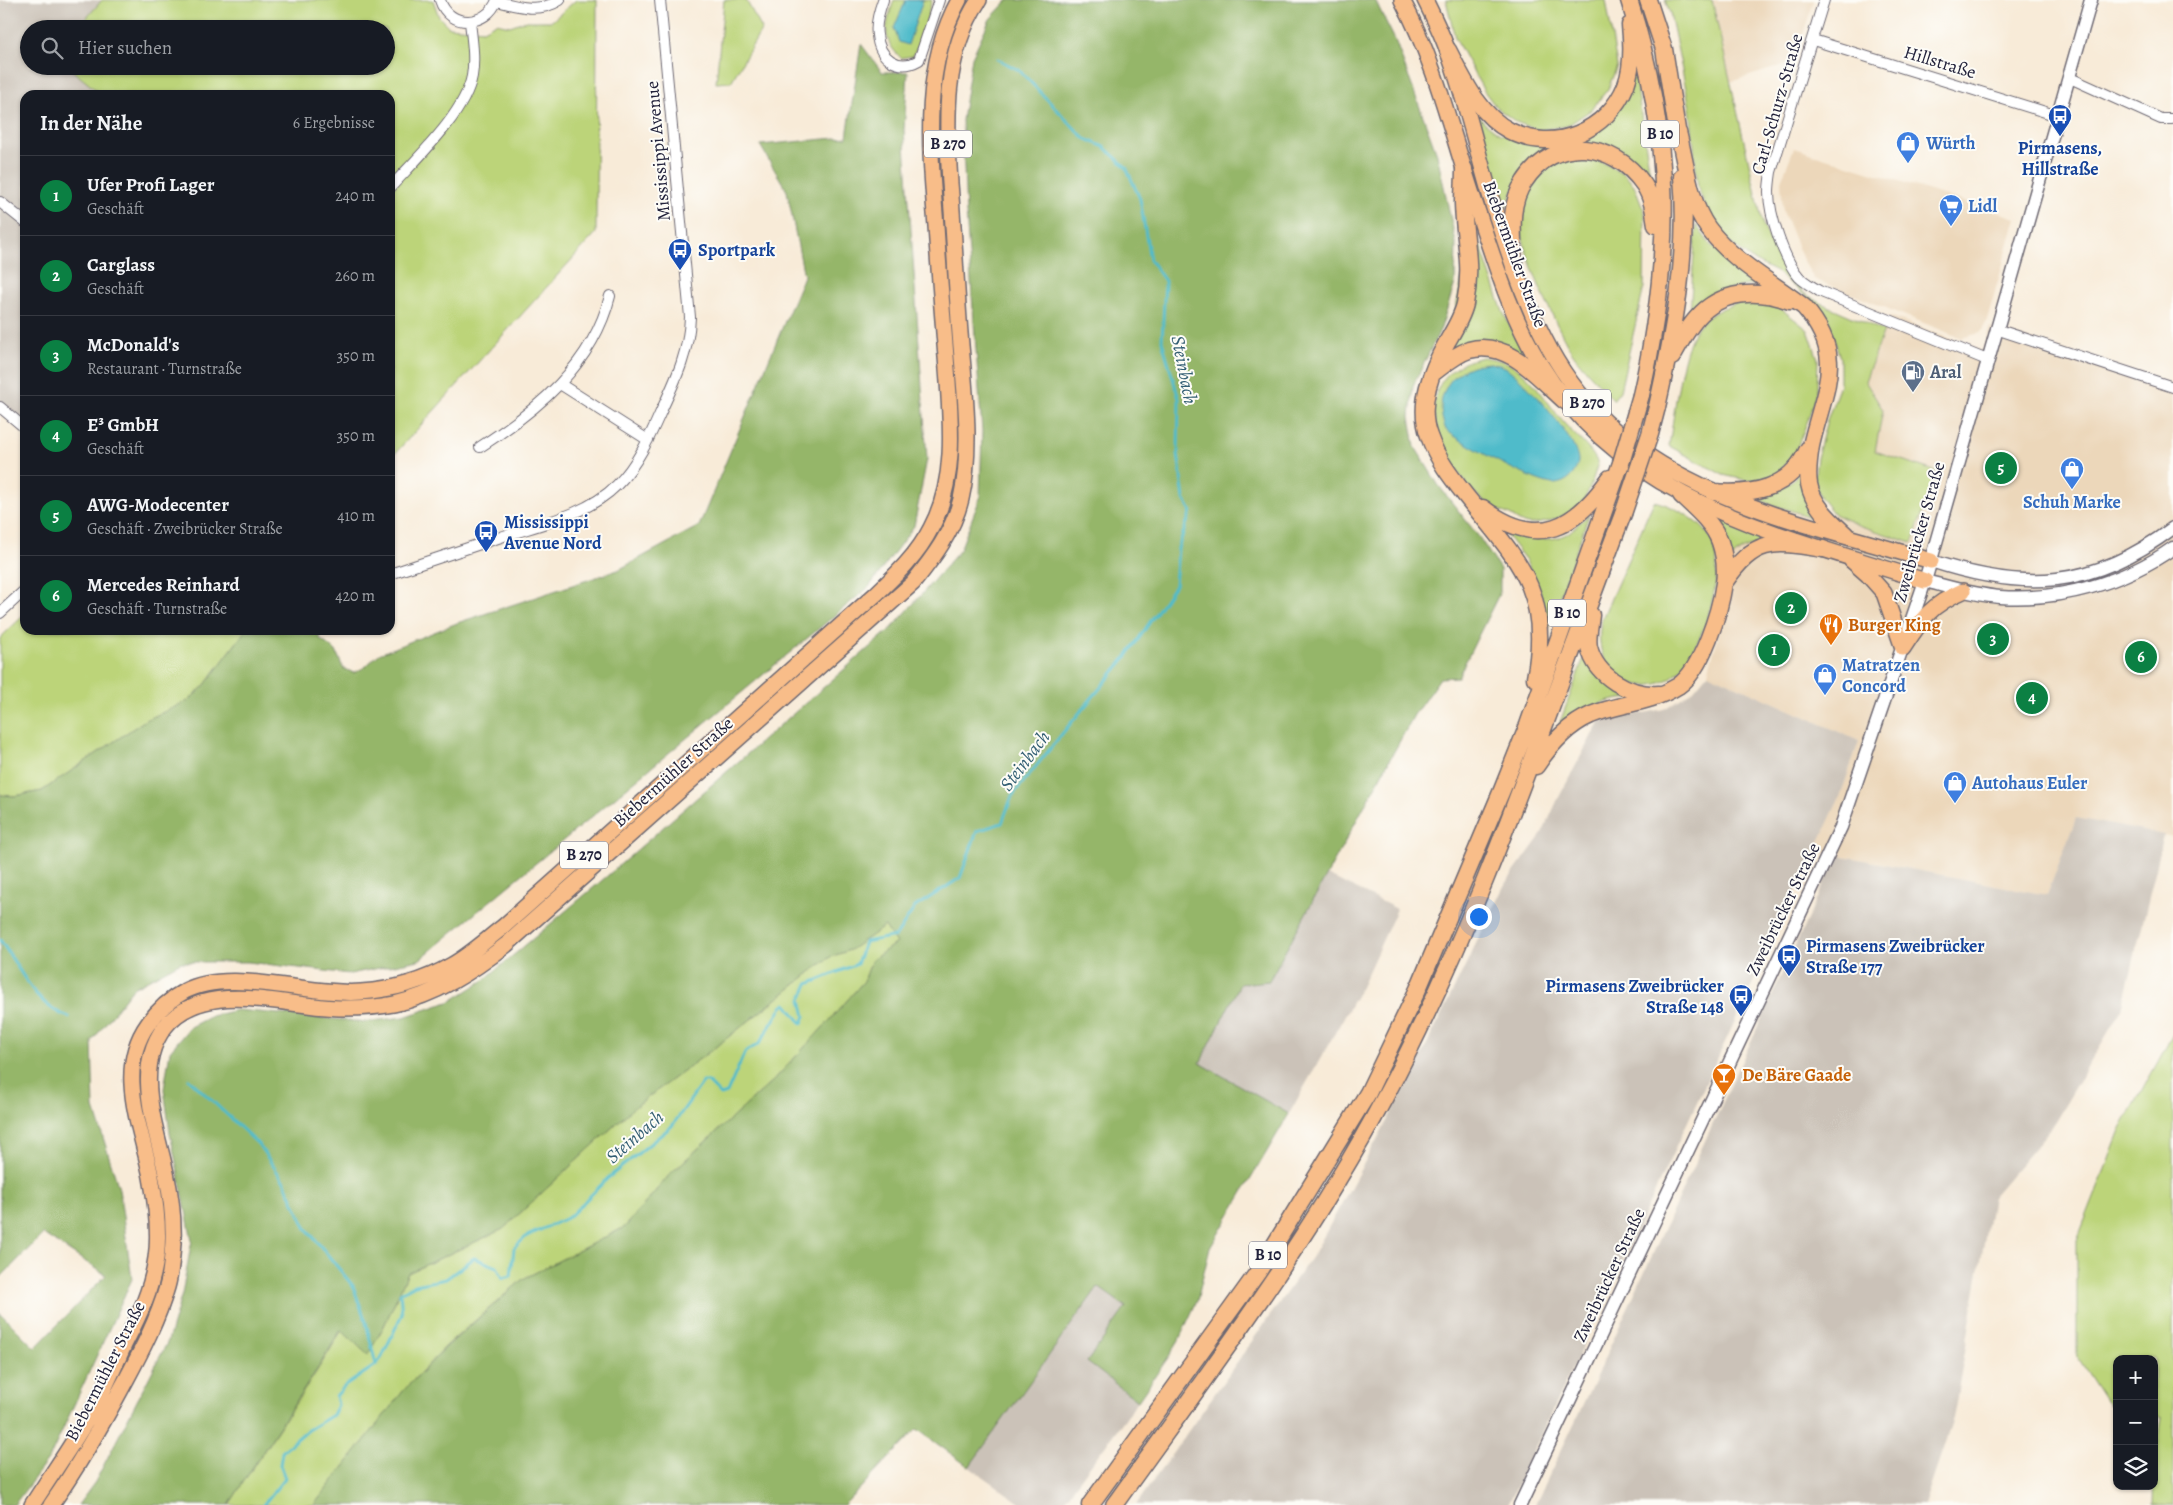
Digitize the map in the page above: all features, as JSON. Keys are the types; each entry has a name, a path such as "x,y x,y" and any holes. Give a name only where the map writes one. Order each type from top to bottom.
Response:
{"highway":[{"path":"1448,50 1476,100 1493,120 1510,131 1532,139 1558,140 1581,133 1601,121 1616,106 1627,84 1631,59 1628,0"},
{"name":"B 10","path":"1090,1505 1258,1272 1368,1093 1418,989 1482,841 1528,725 1602,499 1621,463 1641,395 1654,333 1662,271 1664,193 1657,110 1644,51 1628,0"},
{"name":"B 10","path":"1114,1505 1274,1281 1348,1163 1420,1027 1506,832 1645,451 1657,407 1673,331 1681,270 1683,184 1678,132 1664,49 1648,0"},
{"path":"1678,132 1692,188 1700,213 1708,227 1732,254 1804,307 1811,315 1822,335 1828,351 1830,371 1826,396 1808,461 1809,484 1820,509 1846,535"},
{"path":"1514,268 1514,206 1523,182 1546,160 1560,152 1578,148 1599,150 1617,157 1631,169 1645,186 1653,205 1662,271"},
{"path":"1464,168 1463,204 1469,263 1464,306 1433,374 1425,401 1428,433 1435,452 1444,468 1516,560 1534,598 1540,634 1540,650 1528,725"},
{"path":"1666,367 1697,317 1722,299 1739,294 1772,294 1804,307"},
{"path":"1433,374 1450,361 1468,351 1484,348 1512,356 1565,401"},
{"path":"1712,492 1739,494 1758,490 1782,481 1800,463 1814,436"},
{"path":"1464,494 1508,525 1528,530 1550,528 1568,522 1602,499"},
{"path":"1524,784 1560,736 1579,721 1593,714 1641,702 1664,693 1679,685 1697,665 1704,650 1724,583 1724,563 1719,540 1706,520 1681,495"},
{"path":"1724,583 1741,560 1760,547 1773,543 1823,548"},
{"path":"1593,591 1588,645 1594,660 1612,681 1630,689 1650,694 1664,693"}],"main road":[{"name":"B 270","path":"32,1505 99,1398 146,1300 156,1258 157,1224 151,1178 134,1106 131,1073 134,1052 140,1034 159,1009 186,990 213,983 240,982 329,992 360,992 413,983 452,965 503,927 876,594 912,557 928,534 942,500 950,461 949,392 931,169 931,101 941,44 959,0"},
{"name":"Biebermühler Straße","path":"51,1505 104,1420 158,1314 168,1286 173,1242 172,1210 166,1174 151,1111 148,1075 155,1043 171,1021 194,1006 221,998 256,999 344,1008 394,1004 434,991 476,969 506,945 913,583 947,535 961,498 966,444 948,153 949,92 952,65 958,44 979,0"},
{"name":"Biebermühler Straße","path":"1402,0 1427,55 1506,293 1540,364 1565,401 1607,444 1631,464 1681,495"},
{"name":"B 270","path":"1425,0 1448,50"},
{"name":"Biebermühler Straße","path":"1448,50 1514,268 1544,339 1584,399 1611,427 1648,457 1712,492"},
{"name":"B 270","path":"1712,492 1760,509 1931,561"},
{"name":"B 270","path":"1681,495 1747,523 1925,581"},
{"path":"1846,556 1884,592 1903,648"},
{"path":"1903,648 1922,619 1934,606 1963,591"}],"street":[{"path":"440,0 449,15 463,22 484,18 494,8 497,0 534,8 552,5 560,0"},
{"name":"Mississippi Avenue","path":"395,572 554,520 595,503 628,473 648,440 686,354 689,334 688,293 660,0"},
{"path":"883,0 876,34 879,44 888,59 904,66 911,65 919,60 939,0"},
{"name":"Carl-Schurz-Straße","path":"1824,0 1771,172 1770,209 1793,269 1800,277 1819,291 1987,360"},
{"name":"Zweibrücker Straße","path":"1520,1505 1842,827 1925,581 2091,0"},
{"path":"395,182 450,120 464,100 473,67 470,22"},
{"name":"Hillstraße","path":"1813,40 2058,116"},
{"path":"2070,78 2161,119 2173,120"},
{"path":"0,202 20,218"},
{"path":"480,447 521,419 560,384 593,340 610,296"},
{"path":"1996,329 2173,386"},
{"path":"560,384 648,440"},
{"path":"0,408 20,424"},
{"path":"1931,561 1991,578 2033,581 2065,578 2108,567 2134,555 2173,528"},
{"path":"1925,581 1963,591 2004,597 2031,597 2068,592 2120,577 2141,568 2173,548"},
{"path":"0,614 20,595"}],"shaded area":[{"path":"0,0 102,0 85,20 20,20 20,75 78,75 96,90 20,90 20,426 0,409"},
{"path":"1712,0 1814,0 1794,62 1730,82"},
{"path":"1794,148 2016,218 1986,323 1982,330 1976,334 1961,338 1814,279 1803,260 1783,211 1781,181"},
{"path":"1890,316 1982,351 1990,327 2173,388 2173,837 2076,818 2047,895 1837,855 1815,849 1840,797 1859,741 1708,673 1732,587 1741,572 1730,561 1747,546 1741,528 1751,498 1821,520 1834,514 1858,525 1912,542 1875,452 1883,410 1865,381"},
{"path":"1708,673 1859,741 1840,797 1508,1505 1136,1505 1315,1252 1408,1083 1504,886 1542,834 1558,799 1599,722 1664,709 1693,691"},
{"path":"2076,818 2164,835 2122,1009 2052,1127 1992,1197 1953,1419 1924,1505 1535,1505 1837,855 2047,895"},
{"path":"1327,875 1397,909 1361,987 1289,1114 1199,1063 1240,984 1269,981"},
{"path":"1098,1287 1126,1307 1087,1362 1138,1401 1061,1505 1023,1505 969,1467"}],"green space":[{"path":"102,0 433,0 439,17 449,27 483,30 496,23 510,26 524,21 552,21 576,0 597,0 596,233 395,454 395,90 96,90 78,75 395,75 395,20 85,20"},
{"path":"724,0 746,0 762,29 731,82 716,83"},
{"path":"894,0 932,0 920,43 912,56 901,58 894,51 887,37 887,24"},
{"path":"1008,0 1375,0 1395,40 1437,154 1456,243 1455,283 1441,328 1413,386 1410,417 1415,447 1439,486 1479,537 1500,569 1500,592 1458,677 1440,678 1414,715 1269,981 1240,984 1200,1063 1289,1114 1210,1248 1197,1301 1176,1346 1138,1401 1087,1362 1126,1307 1098,1287 969,1467 917,1429 844,1505 314,1505 404,1390 446,1347 523,1279 625,1227 671,1173 773,1081 864,981 872,960 896,943 885,926 850,950 830,957 713,1049 632,1109 503,1229 408,1273 384,1326 368,1355 341,1330 229,1505 78,1505 95,1482 168,1341 182,1294 192,1240 170,1133 164,1089 170,1051 190,1027 211,1016 237,1010 364,1022 404,1017 451,1001 484,980 606,877 894,626 960,550 980,498 982,431 966,213 962,120 972,57 990,19"},
{"path":"1446,0 1606,0 1617,66 1608,89 1591,110 1567,126 1538,130 1516,122 1496,107 1484,91 1455,38"},
{"path":"1665,0 1712,0 1763,225 1783,270 1805,294 1884,331 1865,381 1883,410 1875,451 1937,472 1912,543 1858,525 1834,514 1821,498 1814,483 1817,458 1827,420 1840,385 1840,358 1833,334 1821,312 1809,299 1778,273 1751,259 1730,243 1709,216 1698,188 1690,108 1670,13"},
{"path":"861,44 882,72 908,72 904,130 927,459 914,526 869,587 419,960 350,974 248,962 181,962 133,988 92,1041 94,1108 119,1189 132,1279 50,1457 14,1505 0,1505 0,1313 35,1348 106,1275 43,1234 0,1278 0,795 15,796 42,791 144,721 188,701 204,686 242,635 318,635 321,640 336,651 343,668 354,673 365,667 379,654 457,623 618,570 699,526 804,276 787,191 760,145 847,137"},
{"path":"1635,74 1651,181 1629,158 1604,148 1583,143 1514,189 1504,212 1471,106 1484,122 1500,134 1572,141"},
{"path":"1582,157 1602,162 1623,173 1634,185 1645,213 1644,287 1620,391 1613,400 1580,364 1564,338 1537,281 1523,240 1520,223 1520,209 1523,200 1539,177 1559,162"},
{"path":"1696,225 1710,244 1767,285 1743,286 1725,291 1690,314"},
{"path":"1474,227 1503,312 1524,354 1508,347 1447,353 1472,228"},
{"path":"1757,300 1779,307 1808,330 1818,359 1817,389 1808,420 1794,455 1775,475 1750,481 1723,475 1669,446 1679,381 1688,346 1694,333 1701,323 1714,313 1734,304"},
{"path":"1483,357 1509,363 1520,370 1563,422 1591,452 1598,463 1586,495 1580,504 1570,512 1556,519 1541,523 1523,523 1491,506 1478,496 1456,469 1447,453 1439,436 1435,420 1434,403 1438,389 1441,382 1456,367"},
{"path":"1802,471 1821,520 1751,498 1768,495 1780,490"},
{"path":"1654,501 1687,515 1702,527 1712,541 1716,554 1717,569 1715,587 1706,622 1685,664 1678,672 1661,683 1642,685 1624,679 1610,667 1601,649 1600,628 1601,621"},
{"path":"1589,515 1548,629 1540,590 1525,559 1501,528 1526,537 1552,539 1568,533"},
{"path":"1713,517 1772,540 1744,549 1730,561"},
{"path":"20,619 20,635 242,635 204,686 188,701 144,721 42,791 15,796 0,795 0,638"},
{"path":"1586,652 1633,698 1602,703 1559,725"},
{"path":"885,926 896,943 872,960 864,981 773,1081 671,1173 625,1227 523,1279 446,1346 404,1390 314,1505 229,1505 342,1330 368,1354 384,1326 408,1273 503,1229 632,1109 713,1049 830,957 850,950"},
{"path":"2173,1034 2173,1505 2153,1505 2153,1490 2158,1490 2158,1442 2162,1417 2158,1416 2158,1355 2113,1355 2113,1412 2077,1356 2077,1240 2120,1131"}],"water":[{"path":"906,0 923,0 908,45 899,42 894,28"},
{"path":"1490,363 1505,367 1513,373 1536,396 1561,426 1576,453 1578,462 1575,470 1567,480 1555,484 1533,478 1482,453 1446,430 1441,405 1443,394 1448,384 1465,369"}],"waterway":[{"name":"Steinbach","path":"263,1505 285,1478 280,1465 282,1452 306,1431 333,1415 338,1405 336,1396 345,1386 376,1365 382,1357 402,1314 400,1293 415,1285 446,1279 474,1258 497,1267 503,1278 511,1276 514,1248 527,1236 569,1217 608,1178 672,1126 703,1082 708,1082 721,1095 727,1093 745,1052 759,1044 782,1007 786,1004 802,1023 805,1016 801,1000 808,984 857,964 865,942 896,936 915,907 960,878 977,831 1002,823 1012,796 1127,656 1175,585 1178,548 1191,511 1184,499 1178,453 1179,399 1162,341 1165,281 1150,260 1140,199 1126,167 1104,147 1084,138 1019,70 997,59"},
{"path":"0,940 37,995 57,1012 69,1017"},
{"path":"189,1079 258,1144 285,1183 305,1227 353,1286 366,1322 376,1365"}],"place":[{"name":"Pirmasens, Hillstraße","path":"2060,137"},
{"name":"Würth","path":"1908,164"},
{"name":"Lidl","path":"1951,227"},
{"name":"Sportpark","path":"680,271"},
{"name":"Aral","path":"1913,393"},
{"name":"AWG-Modecenter","path":"2001,468"},
{"name":"Schuh Marke","path":"2072,490"},
{"name":"Mississippi Avenue Nord","path":"486,553"},
{"name":"Carglass","path":"1791,608"},
{"name":"McDonald's","path":"1993,639"},
{"name":"Burger King","path":"1831,646"},
{"name":"Ufer Profi Lager","path":"1774,650"},
{"name":"Mercedes Reinhard","path":"2141,657"},
{"name":"Matratzen Concord","path":"1825,696"},
{"name":"E³ GmbH","path":"2032,698"},
{"name":"Autohaus Euler","path":"1955,804"},
{"name":"Pirmasens Zweibrücker Straße 177","path":"1789,977"},
{"name":"Pirmasens Zweibrücker Straße 148","path":"1741,1017"},
{"name":"De Bäre Gaade","path":"1724,1096"}]}
